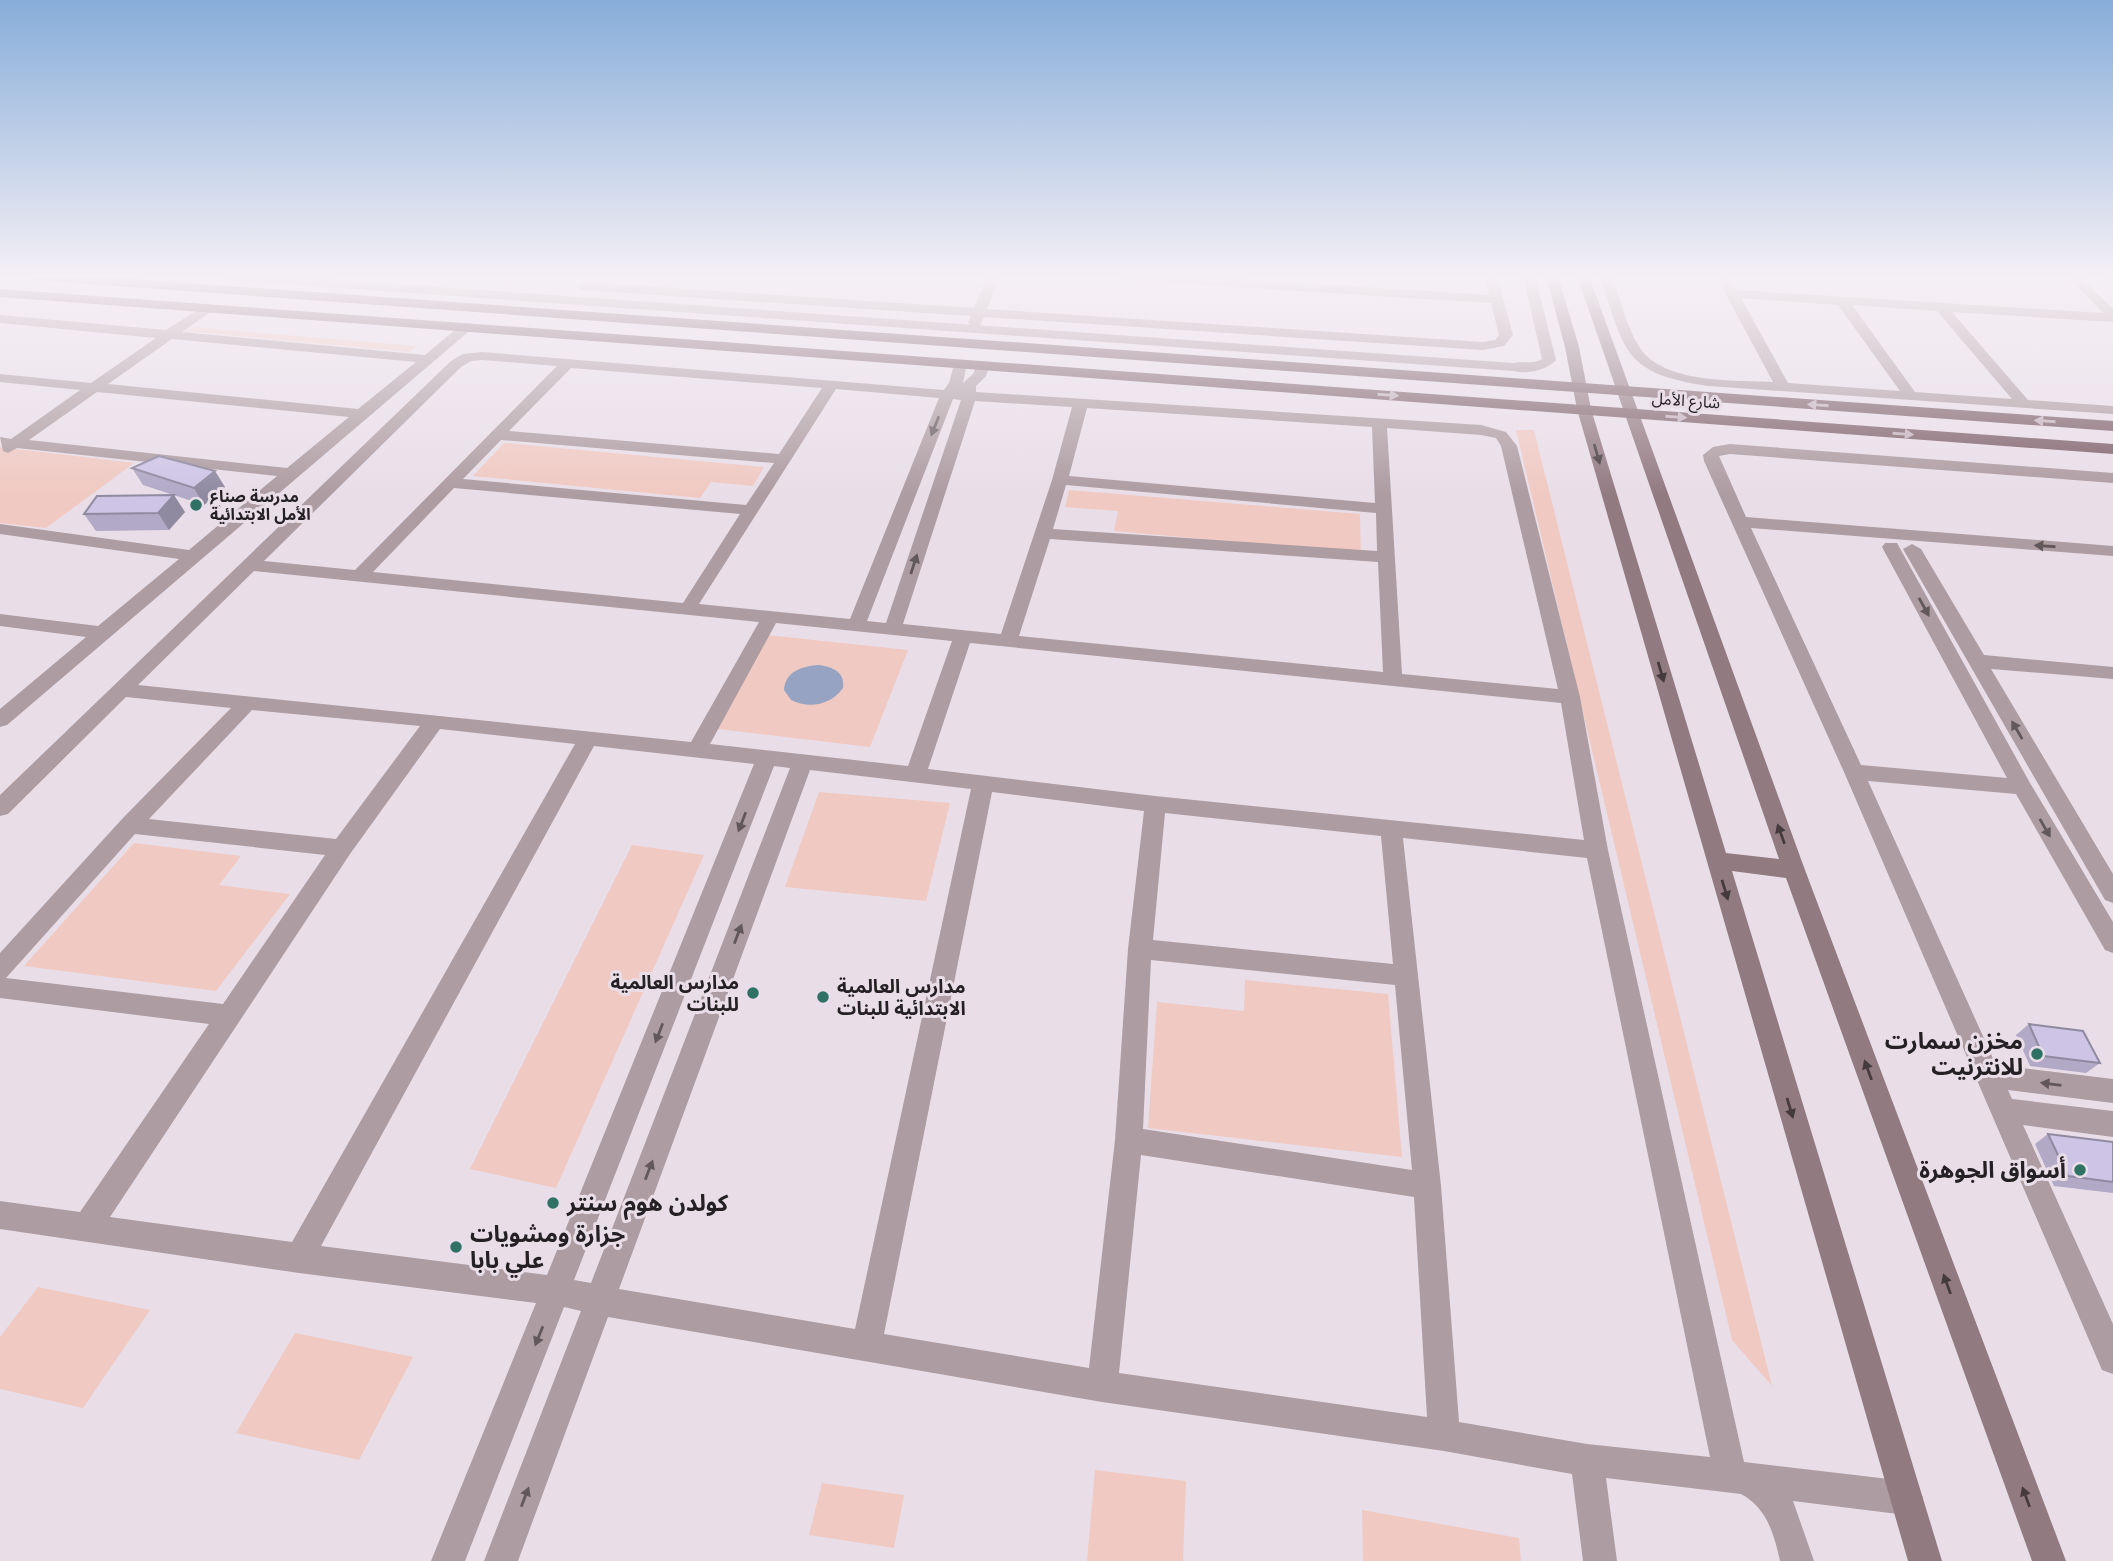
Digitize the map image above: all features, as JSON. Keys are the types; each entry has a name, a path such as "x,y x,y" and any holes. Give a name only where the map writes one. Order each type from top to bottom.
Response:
{"main road":[{"name":"شارع الأمل","path":"733,349 981,371 2113,425"},
{"name":"شارع الأمل","path":"1043,349 2113,449"},
{"path":"1152,357 1155,349"},
{"path":"1572,349 1582,399 1716,860 1925,1561"},
{"path":"1608,349 1794,870 2049,1561"},
{"path":"1716,860 1794,870"}],"street":[{"path":"4,446 149,349"},
{"path":"316,349 422,358"},
{"path":"0,720 361,414 433,349"},
{"path":"1254,349 1513,367 1541,366 1549,360 1546,349"},
{"path":"1634,349 1648,367 1686,380 2113,410"},
{"path":"1762,349 1783,387"},
{"path":"1877,349 1911,396"},
{"path":"1977,349 2024,404"},
{"path":"0,808 462,360 482,356 969,396 1481,430 1501,435 1507,441 1570,697 1597,850 1738,1476"},
{"path":"359,576 568,363"},
{"path":"857,624 948,394 956,384 958,369"},
{"path":"893,628 969,396 969,385 981,371"},
{"path":"0,378 361,414"},
{"path":"688,608 832,384"},
{"path":"1009,639 1060,480 1081,403"},
{"path":"1379,423 1394,680"},
{"path":"499,435 785,459"},
{"path":"4,446 290,473"},
{"path":"2113,478 1718,450 1711,455 2113,1359"},
{"path":"1060,480 1383,509"},
{"path":"453,482 752,510"},
{"path":"0,529 196,555"},
{"path":"1744,529 1891,548 2113,565"},
{"path":"1744,529 2113,551"},
{"path":"1042,533 1386,557"},
{"path":"1891,548 2022,787 2113,943"},
{"path":"1912,549 2113,894"},
{"path":"250,565 1570,697"},
{"path":"696,751 770,618"},
{"path":"0,620 103,633"},
{"path":"916,774 964,636"},
{"path":"1976,661 2113,673"},
{"path":"122,690 435,721 916,774 1155,804 1597,850"},
{"path":"0,970 130,825 248,702"},
{"path":"86,1227 342,848 435,721"},
{"path":"299,1258 588,738"},
{"path":"448,1561 767,758"},
{"path":"501,1561 803,761"},
{"path":"1854,772 2022,787"},
{"path":"867,1344 983,783"},
{"path":"1102,1386 1129,1140 1140,949 1155,804"},
{"path":"130,825 342,848"},
{"path":"1391,829 1427,1186 1444,1435"},
{"path":"1140,949 1405,976"},
{"path":"0,988 228,1016"},
{"path":"1988,1076 2113,1091"},
{"path":"2002,1110 2113,1124"},
{"path":"1129,1140 1427,1186"},
{"path":"0,1215 299,1258 557,1291 1102,1386 1444,1435 1587,1460 1906,1498"},
{"path":"1587,1460 1600,1561"},
{"path":"1738,1476 1762,1487 1776,1501 1786,1518 1797,1561"}],"shaded area":[{"path":"376,349 413,349 410,352"},
{"path":"1516,430 1534,430 1772,1386 1732,1340"},
{"path":"504,443 764,467 753,486 711,482 700,498 473,476"},
{"path":"0,447 134,463 46,528 0,523"},
{"path":"1069,490 1360,514 1361,553 1114,531 1118,511 1065,507"},
{"path":"767,635 908,650 870,747 718,729"},
{"path":"819,792 950,803 926,901 785,887"},
{"path":"134,843 241,856 219,885 290,894 216,991 24,966"},
{"path":"632,845 704,855 556,1188 470,1169"},
{"path":"1245,980 1388,994 1402,1157 1148,1128 1157,1002 1244,1011"},
{"path":"38,1287 150,1310 83,1408 0,1389 0,1337"},
{"path":"295,1333 413,1357 359,1460 236,1433"},
{"path":"1095,1470 1186,1481 1183,1561 1087,1561"},
{"path":"822,1483 904,1495 894,1548 809,1535"},
{"path":"1362,1510 1519,1538 1521,1561 1363,1561"}],"water":[{"path":"819,665 837,671 842,678 843,688 826,702 819,704 791,700 784,690 791,674 801,668"}],"building":[{"path":"159,456 215,471 194,488 132,468"},
{"path":"174,495 158,513 84,514 97,496"},
{"path":"2029,1024 2083,1031 2100,1063 2043,1056"},
{"path":"2048,1134 2113,1142 2113,1182 2068,1176"}],"place":[{"name":"مدرسة صناع الأمل الابتدائية","path":"196,505"},
{"name":"مدارس العالمية للبنات","path":"753,993"},
{"name":"مدارس العالمية الابتدائية للبنات","path":"823,997"},
{"name":"مخزن سمارت للانترنيت","path":"2037,1054"},
{"name":"أسواق الجوهرة","path":"2080,1170"},
{"name":"كولدن هوم سنتر","path":"553,1203"},
{"name":"جزارة ومشويات علي بابا","path":"456,1247"}]}
